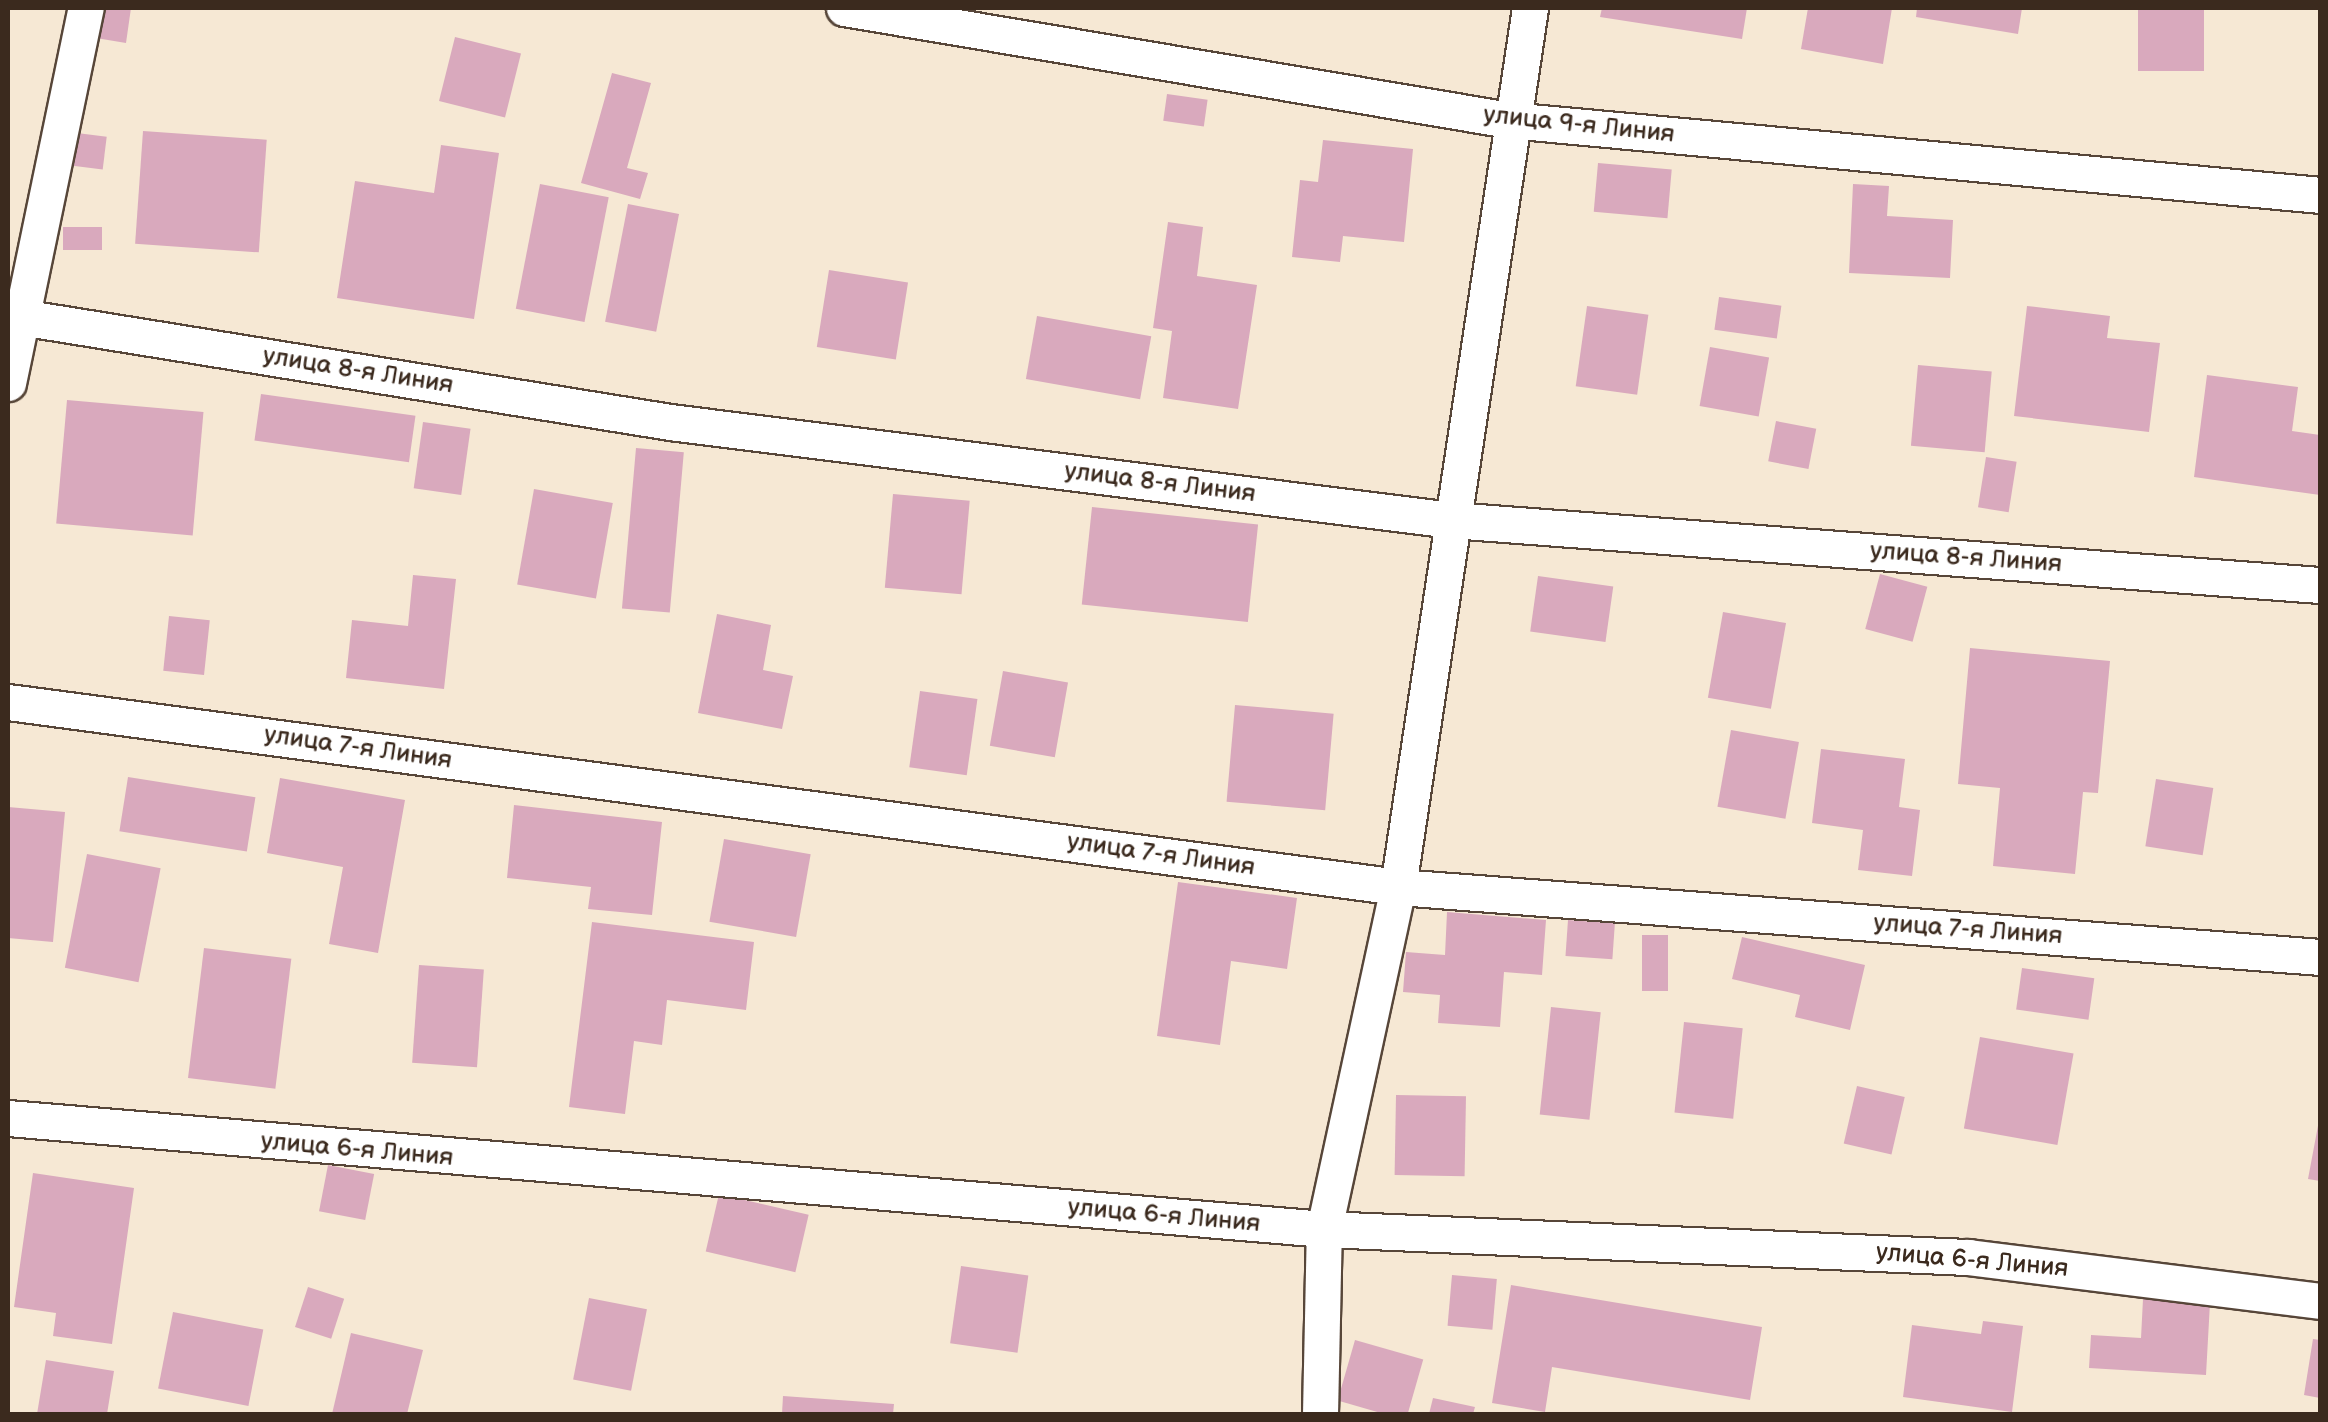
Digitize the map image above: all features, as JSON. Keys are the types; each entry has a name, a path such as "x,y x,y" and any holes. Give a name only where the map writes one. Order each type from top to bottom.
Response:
{"street":[{"path":"8,382 15,315 86,8"},
{"name":"улица 9-я Линия","path":"844,8 1509,120 2320,194"},
{"path":"1320,1414 1324,1228 1398,887 1509,120 1530,8"},
{"name":"улица 8-я Линия","path":"15,315 670,422 1451,520 2320,585"},
{"name":"улица 7-я Линия","path":"8,702 1398,887 2320,957"},
{"name":"улица 6-я Линия","path":"8,1118 1324,1228 1968,1257 2320,1300"}],"building":[{"path":"95,8 131,8 126,43 90,37"},
{"path":"1602,8 1747,8 1742,39 1600,17"},
{"path":"1808,8 1892,8 1883,64 1801,49"},
{"path":"1917,8 2022,8 2018,34 1916,17"},
{"path":"2138,8 2204,8 2204,71 2138,71"},
{"path":"455,37 521,53 505,117 439,101"},
{"path":"612,73 651,83 627,168 648,173 640,199 581,183"},
{"path":"1167,94 1208,100 1204,126 1163,121"},
{"path":"143,131 267,140 259,252 135,244"},
{"path":"69,132 107,137 103,169 65,165"},
{"path":"1323,140 1413,149 1404,242 1343,236 1340,262 1292,257 1300,180 1318,182"},
{"path":"441,145 499,153 474,319 337,298 355,181 434,193"},
{"path":"1598,163 1672,169 1667,218 1594,212"},
{"path":"540,184 609,197 584,322 516,309"},
{"path":"1853,184 1889,186 1887,216 1953,220 1950,278 1849,273"},
{"path":"628,204 679,214 656,332 605,322"},
{"path":"1168,222 1203,227 1197,276 1257,285 1238,409 1163,398 1172,331 1153,328"},
{"path":"63,227 102,227 102,250 63,250"},
{"path":"829,270 908,283 896,360 817,347"},
{"path":"1719,297 1781,306 1777,338 1714,330"},
{"path":"1587,306 1648,315 1637,395 1576,386"},
{"path":"2027,306 2110,316 2107,338 2160,343 2149,432 2014,416"},
{"path":"1037,316 1151,336 1140,399 1026,379"},
{"path":"1710,347 1769,357 1759,417 1700,406"},
{"path":"1918,365 1992,371 1985,452 1911,446"},
{"path":"2207,375 2298,387 2292,431 2320,435 2320,495 2194,477"},
{"path":"261,394 415,416 409,462 254,441"},
{"path":"67,400 203,412 193,535 56,524"},
{"path":"1776,421 1816,429 1808,469 1768,461"},
{"path":"423,422 471,429 461,495 414,488"},
{"path":"636,448 684,452 670,613 622,608"},
{"path":"1986,457 2017,462 2009,512 1978,507"},
{"path":"534,489 613,503 596,598 517,585"},
{"path":"893,494 970,501 962,594 885,588"},
{"path":"1092,507 1258,524 1248,622 1082,604"},
{"path":"1880,574 1927,587 1913,642 1865,629"},
{"path":"413,575 456,579 444,689 346,678 352,620 408,626"},
{"path":"1538,576 1613,587 1605,642 1530,631"},
{"path":"1723,612 1786,623 1771,709 1708,698"},
{"path":"717,614 771,625 763,670 793,676 782,729 698,713"},
{"path":"169,616 210,620 204,675 163,671"},
{"path":"1970,648 2110,661 2098,793 2083,792 2075,874 1993,866 2000,788 1958,784"},
{"path":"1003,671 1068,682 1055,757 990,746"},
{"path":"920,691 977,699 967,775 909,767"},
{"path":"1235,705 1334,714 1325,810 1227,802"},
{"path":"1731,730 1799,742 1785,819 1717,807"},
{"path":"1821,749 1905,759 1899,807 1920,810 1912,876 1858,870 1863,830 1812,823"},
{"path":"128,777 255,797 247,852 119,831"},
{"path":"280,778 405,800 378,953 329,944 343,867 267,853"},
{"path":"2156,779 2213,788 2203,855 2145,846"},
{"path":"514,805 662,822 652,915 588,909 591,887 507,878"},
{"path":"8,807 65,812 53,942 8,938"},
{"path":"724,839 811,854 796,937 709,922"},
{"path":"87,854 161,868 138,982 65,968"},
{"path":"1178,882 1297,898 1287,969 1231,961 1220,1045 1157,1036"},
{"path":"1447,912 1546,920 1542,975 1504,972 1500,1027 1438,1023 1440,995 1403,992 1406,952 1445,955"},
{"path":"1568,920 1615,923 1612,959 1565,956"},
{"path":"592,922 754,942 746,1010 667,1000 662,1045 634,1041 625,1114 569,1107"},
{"path":"1642,935 1668,935 1668,991 1642,991"},
{"path":"1742,937 1865,965 1850,1030 1795,1017 1800,995 1732,979"},
{"path":"204,948 291,959 275,1089 188,1078"},
{"path":"419,965 484,970 477,1067 412,1063"},
{"path":"2022,968 2094,978 2088,1020 2016,1010"},
{"path":"1551,1007 1601,1012 1589,1120 1540,1114"},
{"path":"1684,1022 1743,1028 1733,1119 1674,1113"},
{"path":"1980,1037 2074,1053 2057,1145 1964,1129"},
{"path":"1857,1086 1905,1097 1891,1155 1844,1143"},
{"path":"1396,1095 1466,1096 1465,1176 1395,1175"},
{"path":"2320,1115 2320,1181 2308,1179"},
{"path":"328,1165 374,1174 365,1220 319,1211"},
{"path":"33,1173 134,1188 112,1344 53,1336 56,1313 14,1307"},
{"path":"719,1194 809,1215 795,1272 706,1251"},
{"path":"961,1266 1028,1275 1017,1353 950,1343"},
{"path":"1452,1275 1497,1279 1492,1330 1448,1326"},
{"path":"1511,1285 1762,1327 1750,1400 1552,1367 1545,1412 1492,1403"},
{"path":"308,1287 344,1299 331,1339 295,1327"},
{"path":"589,1298 647,1309 631,1391 573,1379"},
{"path":"2143,1299 2210,1303 2206,1375 2089,1368 2091,1335 2141,1338"},
{"path":"173,1312 263,1330 248,1406 158,1389"},
{"path":"1983,1321 2023,1326 2012,1412 1903,1397 1912,1325 1981,1334"},
{"path":"351,1333 423,1350 407,1414 332,1414"},
{"path":"2313,1339 2320,1340 2320,1398 2304,1395"},
{"path":"1355,1340 1423,1360 1408,1414 1385,1414 1338,1401"},
{"path":"46,1360 114,1371 107,1414 37,1414"},
{"path":"783,1396 894,1404 893,1414 782,1414"},
{"path":"1433,1398 1475,1407 1473,1414 1429,1414"}]}
